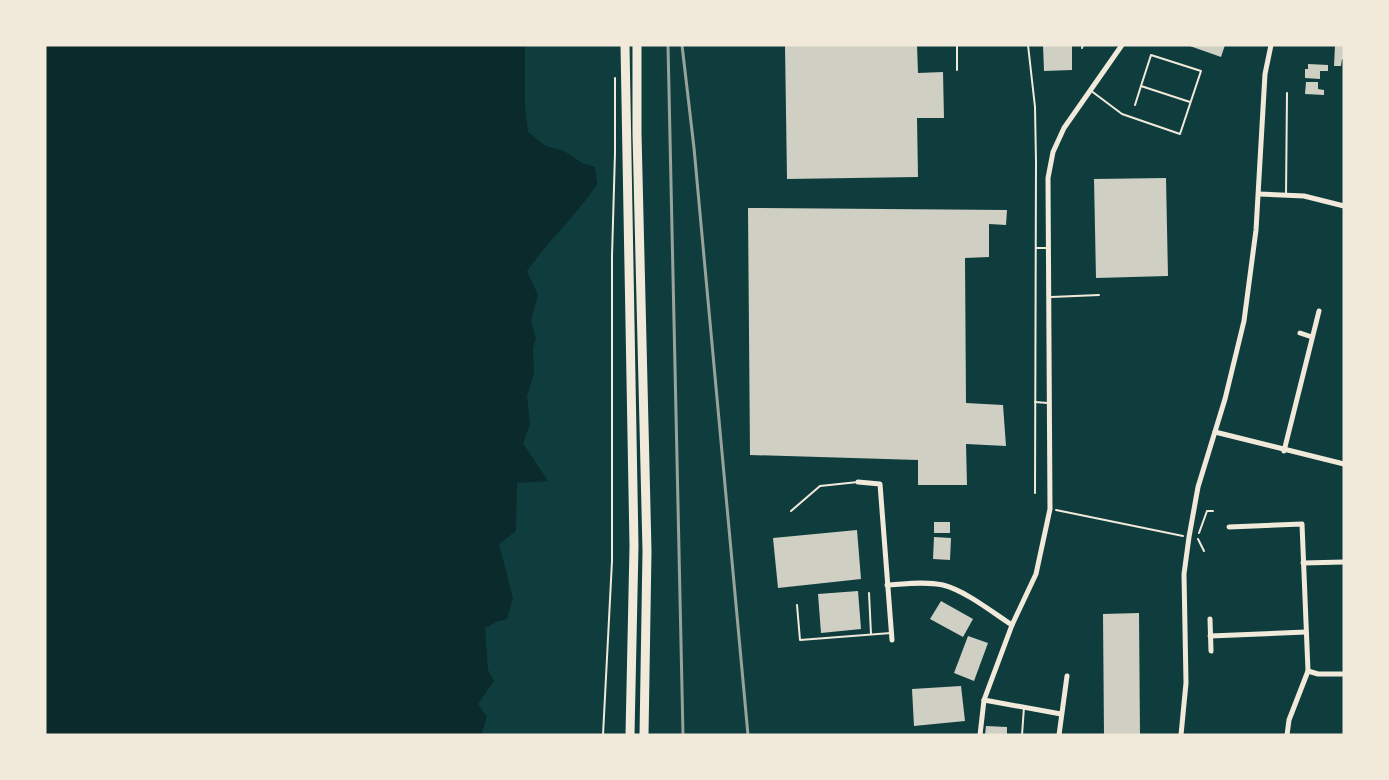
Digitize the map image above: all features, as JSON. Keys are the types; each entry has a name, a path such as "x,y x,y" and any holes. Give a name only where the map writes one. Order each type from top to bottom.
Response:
{"highway":[{"path":"625,45 634,546 630,735"},
{"path":"637,45 647,550 644,735"}],"street":[{"path":"980,735 984,700 1012,625 1036,574 1050,509 1048,178 1053,152 1064,128 1122,45"},
{"path":"1181,735 1186,683 1184,574 1198,487 1244,321 1259,194 1265,74 1270,45"},
{"path":"1259,194 1321,199 1344,206"},
{"path":"1284,451 1319,311"},
{"path":"1300,333 1312,337"},
{"path":"1215,432 1284,451 1344,464"},
{"path":"858,482 880,484 892,640"},
{"path":"1229,527 1302,524 1308,671 1289,720 1287,735"},
{"path":"1304,563 1344,562"},
{"path":"887,585 930,583 945,586 978,603 1012,625"},
{"path":"1210,619 1211,651"},
{"path":"1210,636 1306,632"},
{"path":"1308,671 1318,674 1344,674"},
{"path":"1059,735 1067,676"},
{"path":"984,700 1061,714"}],"lane":[{"path":"957,45 957,69"},
{"path":"1028,45 1035,107 1035,493"},
{"path":"1090,90 1122,114 1180,134 1200,71 1151,55 1135,105"},
{"path":"1141,86 1190,102"},
{"path":"1286,195 1287,93"},
{"path":"1036,248 1048,248"},
{"path":"1050,297 1099,295"},
{"path":"1035,402 1050,403"},
{"path":"791,511 820,486 858,482"},
{"path":"869,593 871,634"},
{"path":"797,605 800,640 891,633"},
{"path":"1022,735 1024,707"}],"path":[{"path":"603,735 612,561 612,256 615,69"},
{"path":"1050,509 1189,537"},
{"path":"1204,551 1198,542 1198,534 1207,511 1213,511"}],"water":[{"path":"45,45 525,45 525,106 528,132 546,146 564,151 582,163 595,167 597,184 527,271 538,295 531,321 536,339 533,348 534,373 527,396 530,424 523,443 548,481 517,483 516,531 499,544 513,598 507,619 485,628 488,670 494,681 478,704 487,717 481,735 45,735"}],"building":[{"path":"785,45 917,45 918,73 943,72 944,118 917,118 918,177 787,179"},
{"path":"1043,45 1072,45 1072,70 1044,71"},
{"path":"1187,45 1225,45 1221,57"},
{"path":"1335,45 1344,46 1344,60 1342,59 1341,66 1334,66"},
{"path":"1308,64 1328,65 1328,71 1320,71 1320,79 1305,78 1305,69 1308,69"},
{"path":"1306,82 1318,82 1318,89 1324,90 1324,95 1305,94"},
{"path":"1166,178 1168,276 1096,278 1094,179"},
{"path":"748,208 1007,210 1006,225 989,224 989,257 965,258 966,403 1003,405 1006,446 966,444 967,485 918,485 918,460 750,455"},
{"path":"934,522 950,522 950,533 934,533"},
{"path":"857,530 861,579 778,588 773,538"},
{"path":"934,537 951,538 950,560 933,559"},
{"path":"858,591 861,629 821,633 818,594"},
{"path":"941,601 973,619 963,637 930,619"},
{"path":"1139,613 1140,735 1104,735 1103,614"},
{"path":"968,636 988,643 974,681 954,673"},
{"path":"961,686 965,721 914,726 912,689"},
{"path":"986,726 1007,727 1007,735 985,735"}],"railway":[{"path":"668,45 683,735"},
{"path":"682,45 694,148 748,735"}]}
